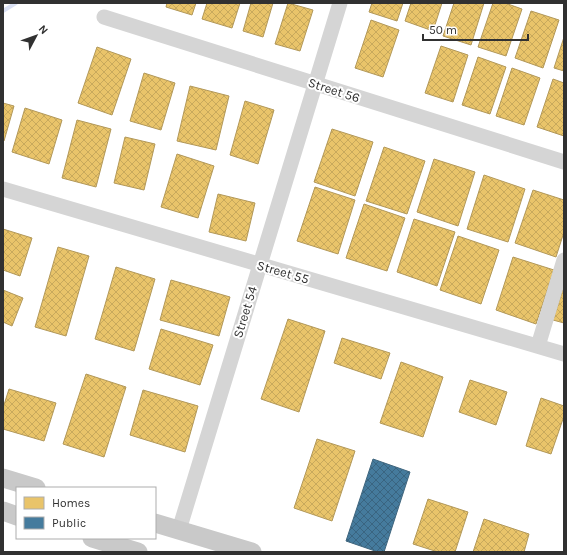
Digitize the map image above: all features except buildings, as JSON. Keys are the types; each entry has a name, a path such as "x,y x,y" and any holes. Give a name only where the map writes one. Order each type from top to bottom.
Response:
{"main road":[{"path":"3,478 33,487"},
{"path":"3,512 16,516"},
{"path":"156,523 252,552"},
{"path":"100,544 138,552"}],"street":[{"name":"Street 54","path":"178,530 340,3"},
{"name":"Street 56","path":"104,17 564,162"},
{"name":"Street 55","path":"3,189 564,354"},
{"path":"538,346 564,260"}],"waterway":[{"path":"3,11 16,3"}]}
